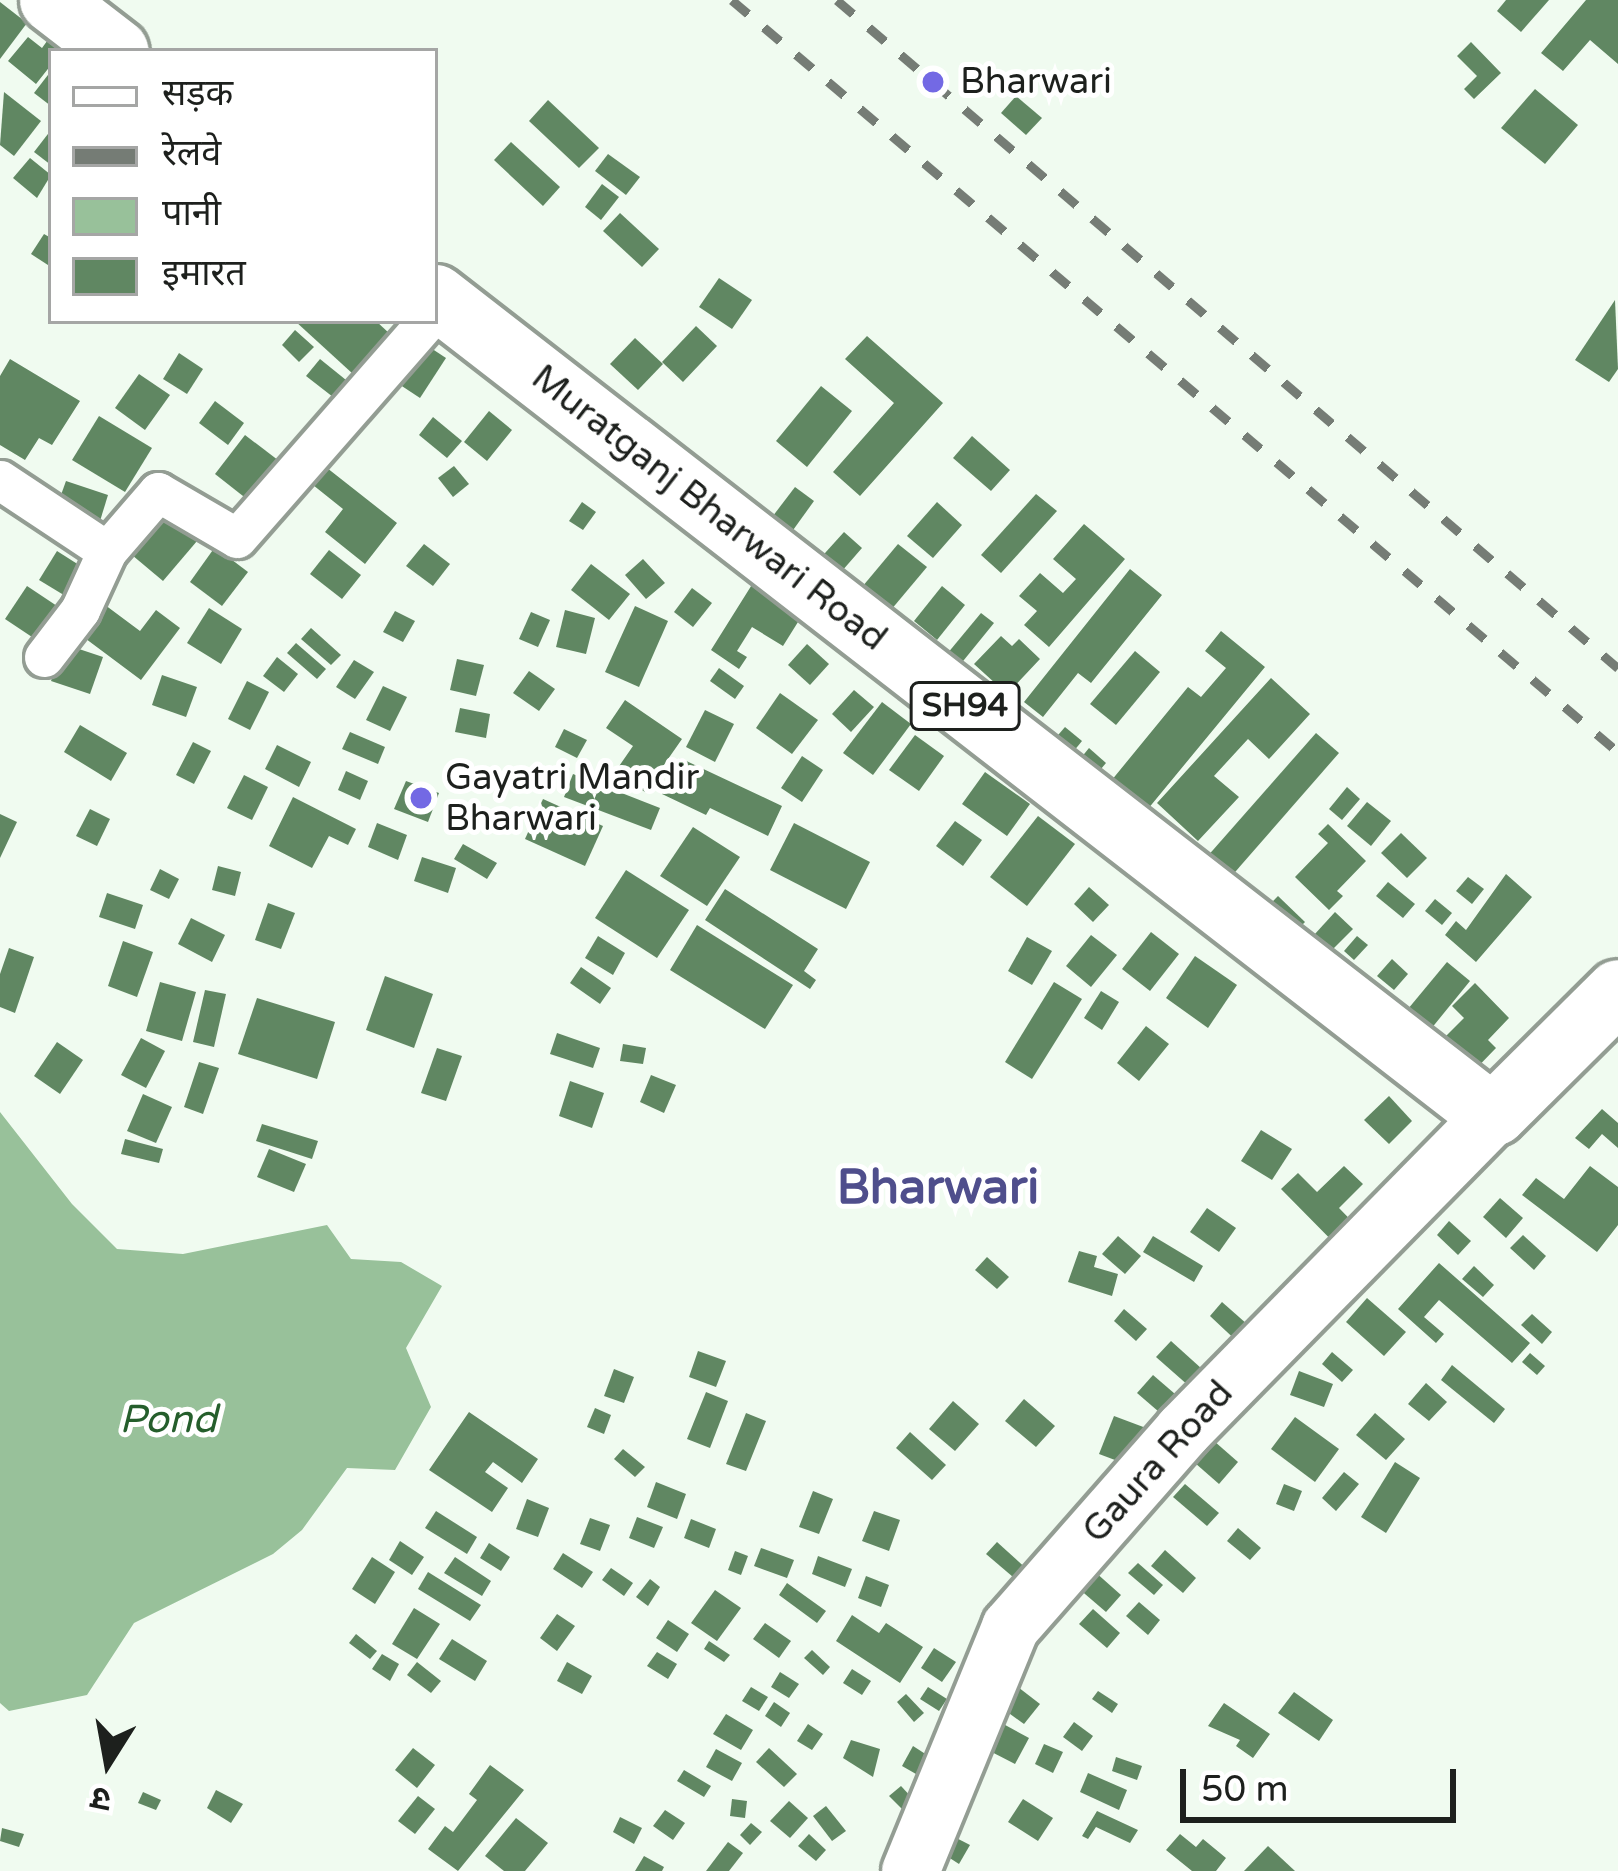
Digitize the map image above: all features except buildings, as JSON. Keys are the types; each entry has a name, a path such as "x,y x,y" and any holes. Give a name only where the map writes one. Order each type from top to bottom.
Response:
{"main road":[{"path":"51,0 113,48"},
{"name":"Muratganj Bharwari Road","path":"438,310 1496,1113"},
{"path":"1496,1113 1618,991"}],"street":[{"path":"44,657 80,610 107,551 158,492 237,538 421,324"},
{"path":"0,480 107,551"},
{"name":"Gaura Road","path":"910,1871 1010,1627 1184,1430 1496,1113"}],"water":[{"name":"Pond","path":"0,1112 72,1204 117,1249 183,1254 327,1225 351,1259 401,1262 442,1286 406,1348 431,1407 395,1470 347,1468 302,1530 273,1554 134,1623 87,1695 9,1711 0,1703"}],"railway":[{"path":"732,0 1618,752"},
{"path":"837,0 1618,668"}],"place":[{"name":"Bharwari","path":"933,82"},
{"name":"Gayatri Mandir Bharwari","path":"421,798"}],"district":[{"name":"Bharwari","path":"938,1189"}]}
